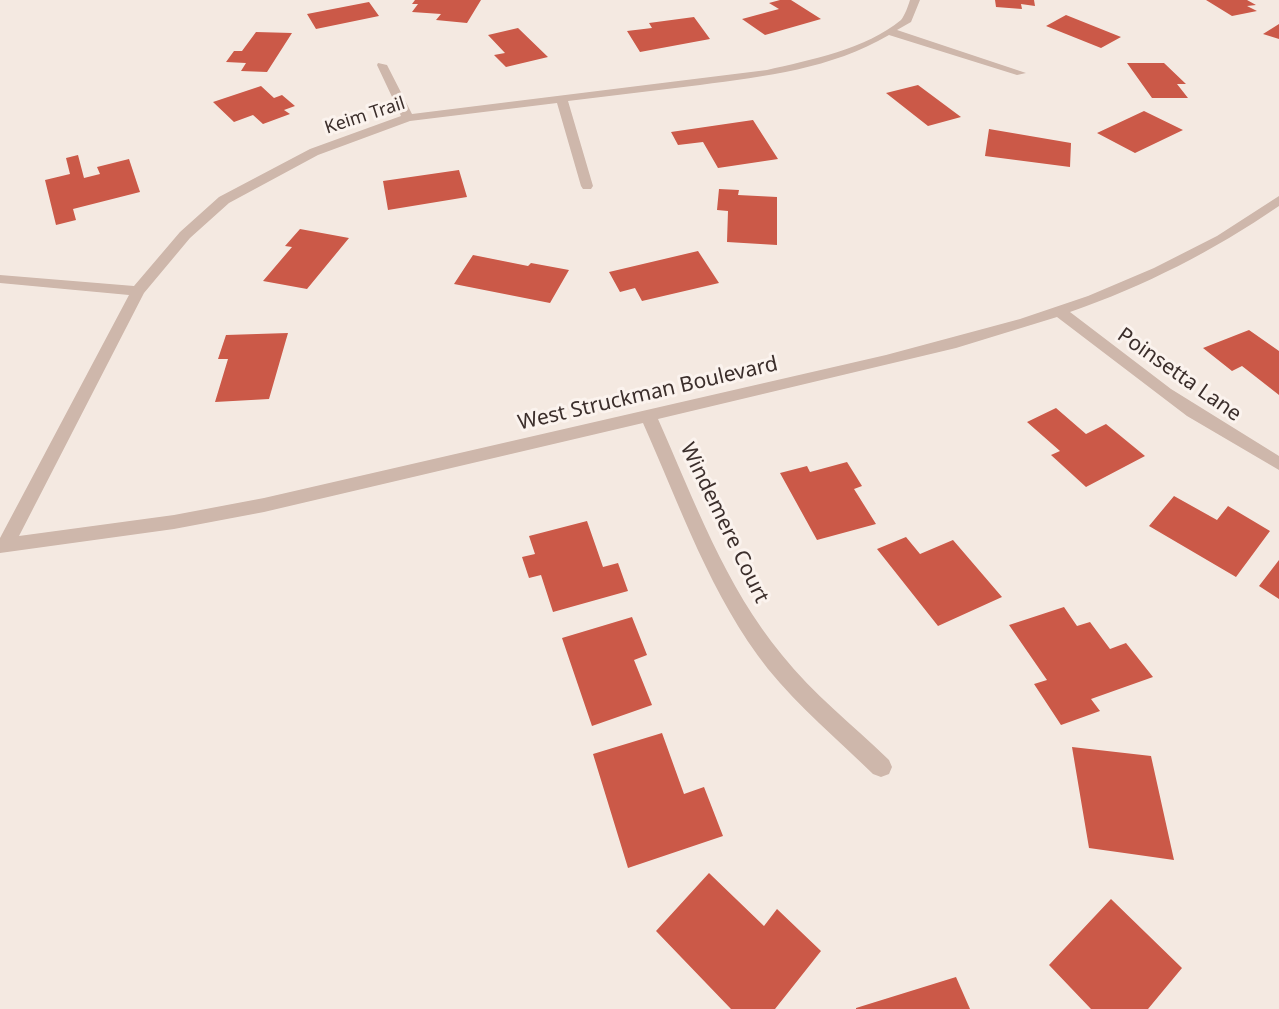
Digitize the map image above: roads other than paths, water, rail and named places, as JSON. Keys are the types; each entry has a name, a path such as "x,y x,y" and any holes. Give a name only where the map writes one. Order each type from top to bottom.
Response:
{"street":[{"name":"Keim Trail","path":"2,546 138,290 186,235 224,200 314,152 408,118 799,67 862,47 888,32 907,20 915,0"},
{"path":"888,32 1021,73"},
{"path":"382,65 408,118"},
{"path":"561,98 587,186"},
{"name":"West Struckman Boulevard","path":"2,546 174,522 264,505 932,349 1060,312 1161,270 1216,241 1279,200"},
{"path":"0,279 138,290"},
{"name":"Poinsetta Lane","path":"1060,312 1136,374 1197,417 1279,464"},
{"name":"Windemere Court","path":"648,416 715,564 748,624 776,663 881,767"}]}
